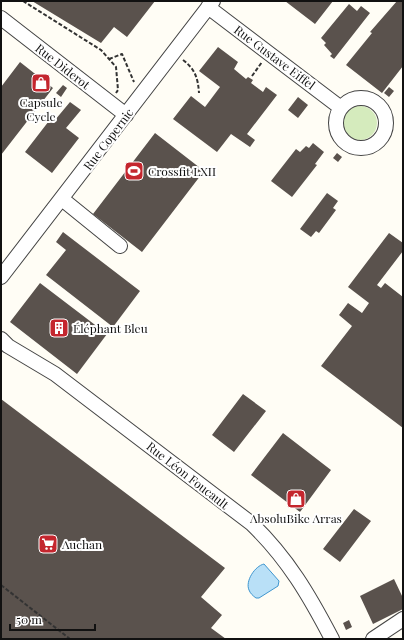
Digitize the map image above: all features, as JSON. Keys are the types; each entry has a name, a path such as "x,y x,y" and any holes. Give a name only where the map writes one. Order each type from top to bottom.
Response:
{"street":[{"name":"Rue Copernic","path":"1,277 211,4"},
{"name":"Rue Gustave Eiffel","path":"211,4 269,53 341,108"},
{"name":"Rue Diderot","path":"1,18 126,115"},
{"path":"62,199 120,246"},
{"name":"Rue Léon Foucault","path":"3,344 55,374 252,524 280,553 295,572 332,639"},
{"path":"373,639 403,619"}],"path":[{"path":"23,1 101,50 116,67 118,90 109,101"},
{"path":"174,53 194,70 198,78 199,93"},
{"path":"252,76 269,53"},
{"path":"109,59 122,54 136,87"},
{"path":"1,586 70,639"}],"green space":[{"path":"363,106 372,111 376,116 376,130 372,135 367,139 357,140 353,139 344,130 343,120 344,116 353,107"}],"water":[{"path":"264,564 279,581 278,586 259,598 256,598 249,591 248,582 254,571"}],"building":[{"path":"32,1 155,1 127,37 114,27 101,43"},
{"path":"285,1 333,1 315,24"},
{"path":"397,1 403,1 403,66 382,93 346,65 372,33 370,32"},
{"path":"349,4 357,11 361,6 370,13 334,59 330,56 332,54 324,45 326,43 321,38"},
{"path":"218,47 238,62 234,69 246,79 248,77 253,80 251,83 263,92 266,87 277,95 247,134 255,140 250,147 231,134 217,152 173,119 191,96 205,107 220,87 199,71"},
{"path":"20,62 53,88 1,155 1,87"},
{"path":"63,85 67,88 61,97 56,93"},
{"path":"389,87 394,91 389,97 384,93"},
{"path":"298,97 308,105 298,118 288,110"},
{"path":"70,102 81,110 66,128 79,138 52,173 25,152 52,117 55,120"},
{"path":"155,133 204,171 142,252 93,214"},
{"path":"313,143 324,152 315,164 317,165 292,197 271,181 296,149 300,152 306,146 309,148"},
{"path":"337,153 342,157 338,162 333,158"},
{"path":"327,193 338,201 333,208 336,210 319,233 316,231 311,237 300,229"},
{"path":"63,232 140,291 113,327 46,275 66,250 56,242"},
{"path":"389,233 403,243 403,251 377,285 381,288 385,283 403,297 403,428 321,366 352,326 339,315 348,303 362,313 369,303 348,287"},
{"name":"Éléphant Bleu","path":"40,283 107,334 77,374 10,322"},
{"path":"243,394 266,411 234,452 212,435"},
{"path":"1,399 225,568 201,597 222,615 211,628 226,639 1,639"},
{"path":"283,433 331,470 300,512 251,475"},
{"path":"354,509 371,521 340,562 323,549"},
{"path":"394,579 403,598 403,609 373,624 360,596"},
{"path":"349,620 352,627 346,630 343,623"}],"place":[{"name":"Capsule Cycle","path":"41,83"},
{"name":"Crossfit LXII","path":"134,171"},
{"name":"Éléphant Bleu","path":"59,328"},
{"name":"AbsoluBike Arras","path":"296,499"},
{"name":"Auchan","path":"48,544"}]}
